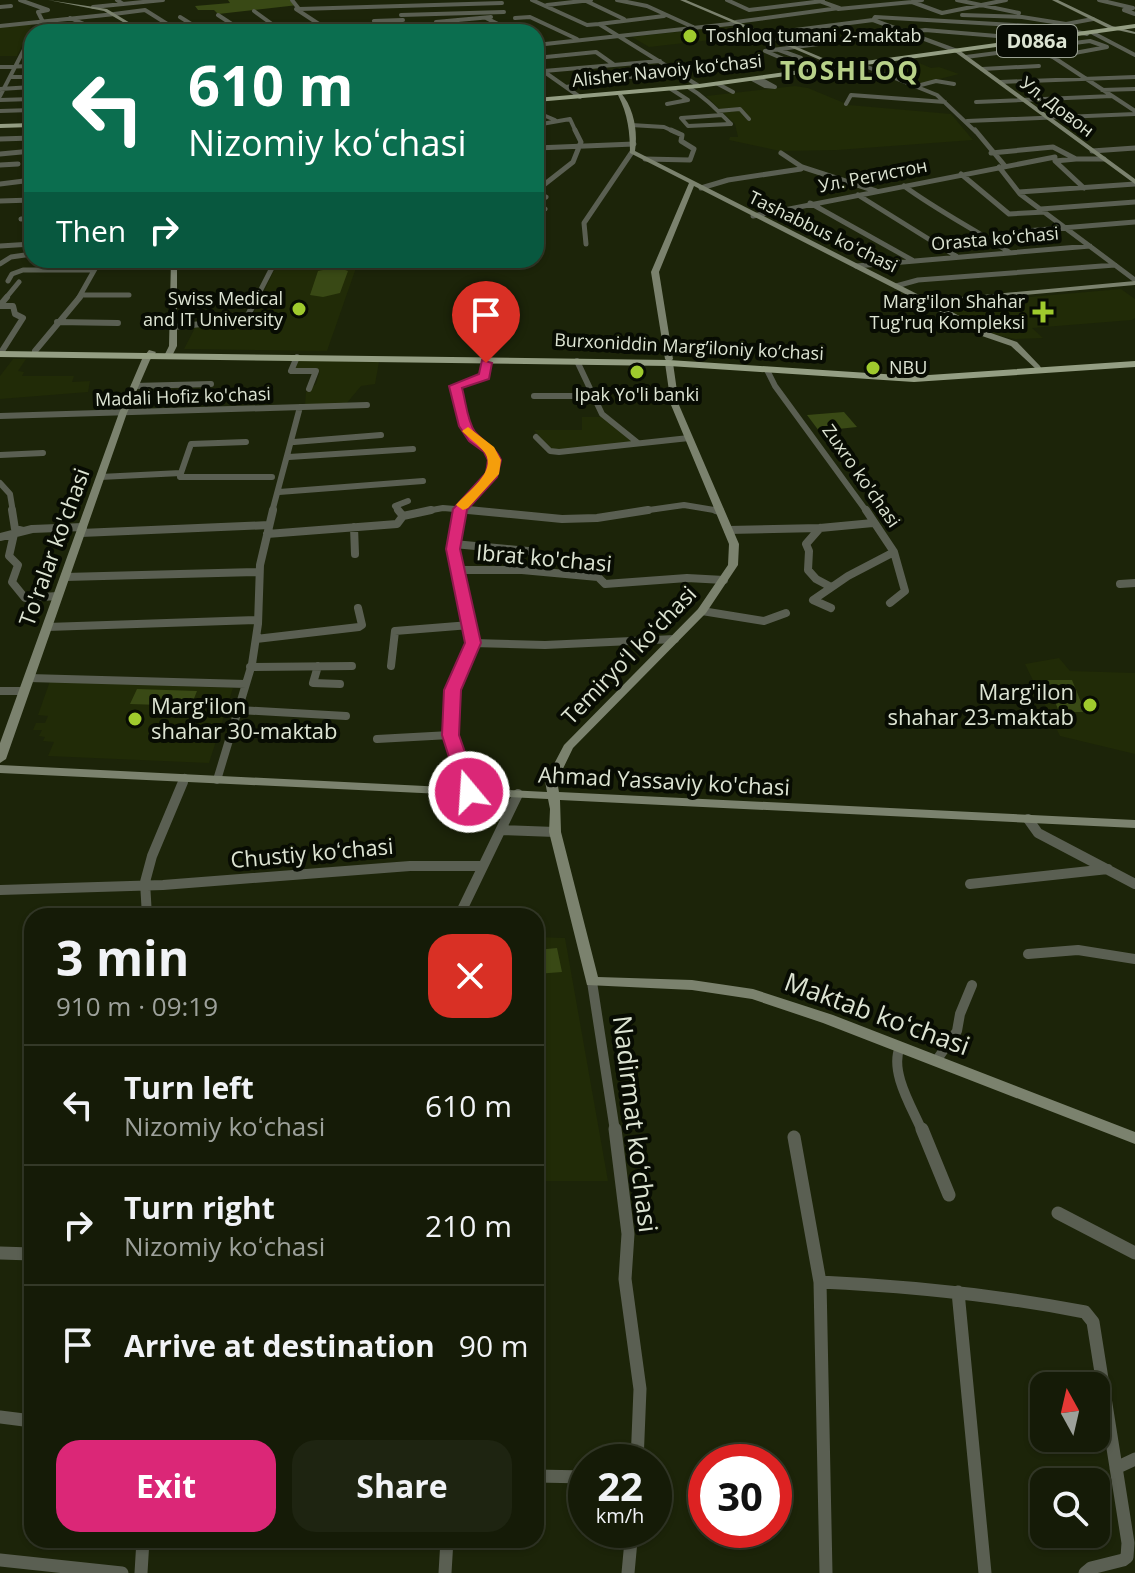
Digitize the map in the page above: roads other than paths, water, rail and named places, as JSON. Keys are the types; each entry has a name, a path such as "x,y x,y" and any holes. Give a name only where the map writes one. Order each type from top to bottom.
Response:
{"main road":[{"name":"Alisher Navoiy koʻchasi","path":"544,99 621,95 754,80 1016,43 1089,36 1135,26"},
{"path":"0,126 24,125"},
{"name":"Burxoniddin Marg’iloniy ko’chasi","path":"1,352 669,361 911,375 1038,370"},
{"name":"Burxoniddin Marg’iloniy ko’chasi","path":"1,352 150,354"},
{"name":"Burxoniddin Marg’iloniy ko’chasi","path":"169,354 669,361 914,379 1135,362"}],"street":[{"path":"20,0 48,10 38,12 40,22"},
{"path":"50,0 93,7 130,24"},
{"path":"117,0 123,4"},
{"path":"93,7 163,0"},
{"path":"292,0 298,7 296,9 319,24"},
{"path":"532,0 587,25"},
{"path":"585,0 627,20"},
{"path":"544,5 591,0"},
{"path":"617,0 647,6 696,29"},
{"path":"682,0 841,67"},
{"path":"727,0 749,10 834,0"},
{"path":"757,0 772,7"},
{"path":"786,0 796,4"},
{"path":"544,44 696,29 922,0"},
{"path":"957,0 1028,16 1022,17"},
{"path":"912,2 942,13 1006,0"},
{"path":"1054,0 1093,19 1135,33"},
{"path":"1099,0 1133,8 1124,10 1135,14"},
{"path":"818,1 838,9"},
{"path":"360,11 502,3"},
{"path":"0,7 11,6"},
{"path":"880,6 900,13"},
{"path":"298,7 504,12 501,16 436,22"},
{"path":"376,24 374,21 400,9"},
{"path":"0,26 145,10 167,24"},
{"path":"849,10 873,19"},
{"path":"254,11 272,24"},
{"path":"218,15 232,24"},
{"path":"561,28 667,15"},
{"path":"962,15 1022,17 1066,24 1093,19"},
{"path":"180,17 191,24"},
{"path":"515,18 530,17 581,41"},
{"path":"70,18 84,24"},
{"path":"486,18 498,24"},
{"path":"764,34 873,19 1050,27 1089,36 1135,55"},
{"name":"Ул. Довон","path":"873,19 957,51 1135,183"},
{"path":"599,24 625,37 699,86"},
{"path":"779,50 801,58 786,60 765,51 905,32 939,31 1047,39 1066,44"},
{"path":"966,57 1066,44 1089,36"},
{"path":"1053,57 1107,47 1089,36"},
{"path":"1016,43 1053,57 1135,113"},
{"path":"544,57 596,52 613,65"},
{"path":"24,53 2,88 0,98 24,99"},
{"path":"544,71 661,61"},
{"path":"860,64 937,95 946,102 967,121 1019,192 1135,282"},
{"path":"0,67 24,66"},
{"path":"982,69 1039,66"},
{"path":"566,87 674,70"},
{"path":"544,71 580,97"},
{"path":"0,79 24,77"},
{"path":"1000,82 1135,77"},
{"path":"914,86 936,81 954,84"},
{"path":"718,84 733,92"},
{"path":"2,88 24,87"},
{"path":"688,87 701,94 720,113 731,124 688,126 681,118 720,113 740,109 749,119"},
{"path":"667,104 688,100 671,89"},
{"path":"1102,90 1135,89"},
{"path":"586,244 584,223 633,148 631,125 621,95"},
{"path":"846,104 851,95 946,102"},
{"path":"976,102 1112,96"},
{"path":"883,108 887,98"},
{"path":"0,111 24,110"},
{"path":"967,121 1135,113"},
{"path":"544,115 555,120"},
{"path":"544,123 570,119 577,130 580,146 573,162 544,186"},
{"path":"631,125 674,129 682,135 681,141 694,149 690,160 645,159"},
{"path":"0,139 24,138"},
{"path":"991,153 1053,147 1076,159"},
{"path":"544,148 633,148"},
{"name":"Tashabbus koʻchasi","path":"633,148 645,159 691,186 701,188 928,302 985,334 1014,344 1038,370"},
{"path":"1092,151 1135,148"},
{"path":"0,154 24,152"},
{"path":"781,153 801,169"},
{"name":"Ул. Регистон","path":"753,216 1055,157"},
{"path":"1084,188 1055,161 1104,159"},
{"path":"0,165 18,164"},
{"path":"701,188 728,180 801,169 860,183 877,191"},
{"path":"961,174 1009,214 1135,202"},
{"path":"0,184 24,181"},
{"path":"1019,192 1135,183"},
{"name":"Temiryoʻl koʻchasi","path":"552,796 551,781 575,738 702,611 733,565 734,544 675,405 655,272 691,186"},
{"path":"904,186 944,215 980,231 1009,252"},
{"path":"858,195 956,256"},
{"path":"0,201 24,200"},
{"path":"810,203 912,260"},
{"path":"1014,232 1135,222"},
{"path":"0,246 24,244"},
{"name":"Orasta koʻchasi","path":"856,266 1090,246"},
{"path":"0,264 11,257 24,255"},
{"path":"896,286 918,280 1115,265"},
{"path":"4,281 23,270 110,268"},
{"path":"169,354 174,327 174,268"},
{"path":"174,327 246,319 272,268"},
{"path":"35,351 82,295 94,269"},
{"path":"0,306 19,282 4,281"},
{"path":"928,302 1135,282"},
{"path":"0,291 12,291"},
{"path":"82,295 129,295"},
{"path":"0,306 13,306 15,314 23,318 1,352"},
{"path":"57,322 118,323"},
{"name":"To'ralar ko'chasi","path":"0,759 123,413 150,354"},
{"path":"297,357 291,371 316,371 309,389"},
{"path":"469,792 450,735 452,690 473,643 456,570 454,544 460,509 492,474 494,460 490,449 473,438 465,426 456,386 485,376 486,360"},
{"path":"577,361 602,414 638,443"},
{"name":"Zuxro ko'chasi","path":"767,370 775,386 833,462 894,552 905,588 903,594 890,603"},
{"path":"134,386 211,384"},
{"path":"534,396 592,396"},
{"name":"Madali Hofiz ko'chasi","path":"0,416 367,405"},
{"path":"217,780 250,667 258,620 259,572 268,529 294,442 300,407"},
{"path":"294,442 381,435"},
{"path":"536,437 555,452 689,438"},
{"path":"246,442 191,444 180,477 272,477"},
{"path":"289,457 413,449"},
{"path":"0,455 43,453"},
{"path":"100,477 181,473"},
{"path":"279,492 423,481"},
{"path":"0,483 10,494 18,533"},
{"path":"403,516 395,505 408,501"},
{"path":"0,537 18,533 82,530 354,527 397,524 403,516 443,508 562,519 597,518 684,505 720,511"},
{"path":"728,530 820,528 873,523"},
{"path":"354,527 355,554"},
{"path":"820,528 806,544 809,551 808,570 816,579 831,587"},
{"path":"18,533 9,556 18,565 12,582 16,589 25,598 58,596"},
{"path":"454,544 528,551"},
{"path":"831,608 813,600 894,552"},
{"name":"Ibrat ko'chasi","path":"456,570 598,577 605,584 687,578 724,580"},
{"path":"65,577 259,572"},
{"path":"1120,584 1135,583"},
{"path":"256,639 359,627 362,625 358,608"},
{"path":"702,611 764,621 786,613"},
{"path":"47,627 258,620"},
{"path":"391,666 395,631 470,625"},
{"path":"473,643 545,645 675,639"},
{"path":"318,666 313,683 340,684"},
{"path":"250,667 352,666"},
{"path":"29,678 246,684"},
{"path":"0,691 24,691"},
{"path":"239,710 346,716"},
{"path":"377,739 450,735"},
{"name":"Ahmad Yassaviy ko'chasi","path":"0,769 1135,824"},
{"path":"146,908 144,886 152,856 185,778"},
{"path":"463,908 518,794"},
{"name":"Nadirmat koʻchasi","path":"552,796 556,809 555,832 592,982 620,1161 628,1234 625,1279 640,1389 638,1444"},
{"path":"1028,819 1038,833 1135,884"},
{"path":"501,830 555,832"},
{"name":"Chustiy koʻchasi","path":"0,890 144,886 397,867 483,866"},
{"path":"970,884 1108,869"},
{"path":"1028,954 1078,950 1135,959"},
{"name":"Maktab koʻchasi","path":"592,982 692,985 753,994 1135,1138"},
{"path":"936,1061 957,1031 960,1014 972,985"},
{"path":"900,1047 897,1054 901,1080 949,1195"},
{"path":"794,1137 820,1282 826,1573"},
{"path":"1058,1213 1135,1253"},
{"path":"0,1253 24,1254"},
{"path":"820,1282 895,1285 958,1292 1085,1312 1093,1322 1127,1557 1091,1568 1085,1573"},
{"path":"958,1292 985,1573"},
{"path":"0,1417 24,1420"},
{"path":"1116,1468 1135,1459"},
{"path":"544,1476 568,1477"},
{"path":"141,1573 143,1548"},
{"path":"445,1573 447,1548"},
{"path":"628,1573 630,1548"},
{"path":"0,1560 122,1573"}],"place":[{"name":"Toshloq tumani 2-maktab","path":"690,36"},
{"name":"Swiss Medical and IT University","path":"299,309"},
{"name":"Marg'ilon Shahar Tug'ruq Kompleksi","path":"1043,312"},
{"name":"NBU","path":"873,368"},
{"name":"Ipak Yo'li banki","path":"637,372"},
{"name":"Marg'ilon shahar 23-maktab","path":"1090,705"},
{"name":"Marg'ilon shahar 30-maktab","path":"135,719"}],"district":[{"name":"TOSHLOQ","path":"850,71"}]}
